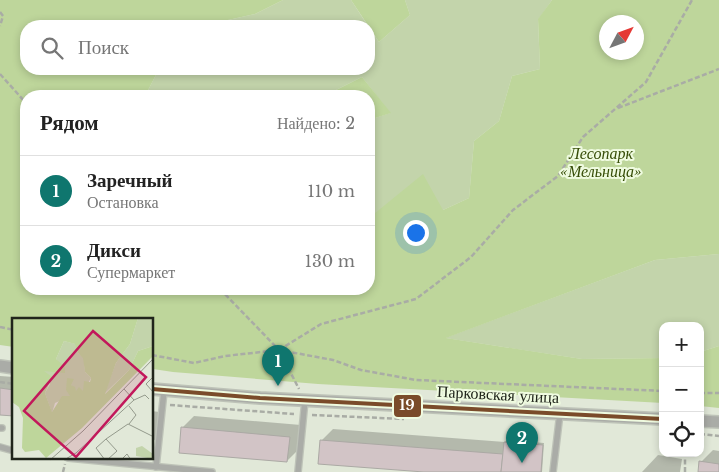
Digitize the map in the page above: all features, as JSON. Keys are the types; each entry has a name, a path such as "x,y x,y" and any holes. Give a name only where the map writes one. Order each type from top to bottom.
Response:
{"street":[{"name":"Парковская улица","path":"158,390 305,400 659,419"},
{"path":"704,421 719,422"}],"lane":[{"path":"156,467 158,390"},
{"path":"298,472 305,400"},
{"path":"553,472 560,413"},
{"path":"88,460 212,472"}],"path":[{"path":"279,350 321,324 416,299 471,258 513,210 558,176 583,137 646,82 692,0"},
{"path":"0,12 3,16 0,26"},
{"path":"615,109 719,69"},
{"path":"0,74 20,96"},
{"path":"226,295 279,350 305,400"},
{"path":"154,355 194,363 225,356 279,350 333,360 361,370 416,380 659,391"},
{"path":"704,393 719,394"},
{"path":"704,434 719,436"},
{"path":"685,457 685,472"}],"green space":[{"name":"Лесопарк «Мельница»","path":"0,0 283,0 255,14 228,20 20,20 20,75 156,75 148,90 20,90 20,295 375,295 375,213 423,174 443,210 469,198 474,141 499,121 512,76 540,69 538,19 552,0 719,0 719,254 655,260 446,338 582,359 659,358 659,403 318,384 173,372 154,369 154,318 12,318 12,347 0,345"},
{"path":"283,0 351,0 364,20 228,20 255,14"},
{"path":"351,0 405,0 410,15 379,42 375,36 375,20 364,20"},
{"path":"405,0 552,0 538,20 540,69 512,76 499,121 474,141 469,198 443,210 375,217 375,118 390,113 375,94 375,90 372,90 362,77 336,90 148,90 156,75 375,75 375,36 379,42 410,15"},
{"path":"362,77 372,90 336,90"},
{"path":"375,93 391,113 375,118"},
{"path":"719,254 719,346 704,351 704,322 659,322 659,358 582,359 445,338 655,260"},
{"path":"719,346 719,408 704,406 704,351"}],"building":[{"path":"0,388 12,390 12,416 0,415"},
{"path":"181,427 290,437 287,462 179,453"},
{"path":"320,440 503,454 501,472 424,472 318,464"},
{"path":"504,442 543,445 541,472 501,472"},
{"path":"699,461 719,464 719,472 698,472"}],"transit line":[{"name":"19","path":"154,389 260,398 659,419"}],"place":[{"name":"Заречный","path":"278,386"},
{"name":"Дикси","path":"522,463"}]}
